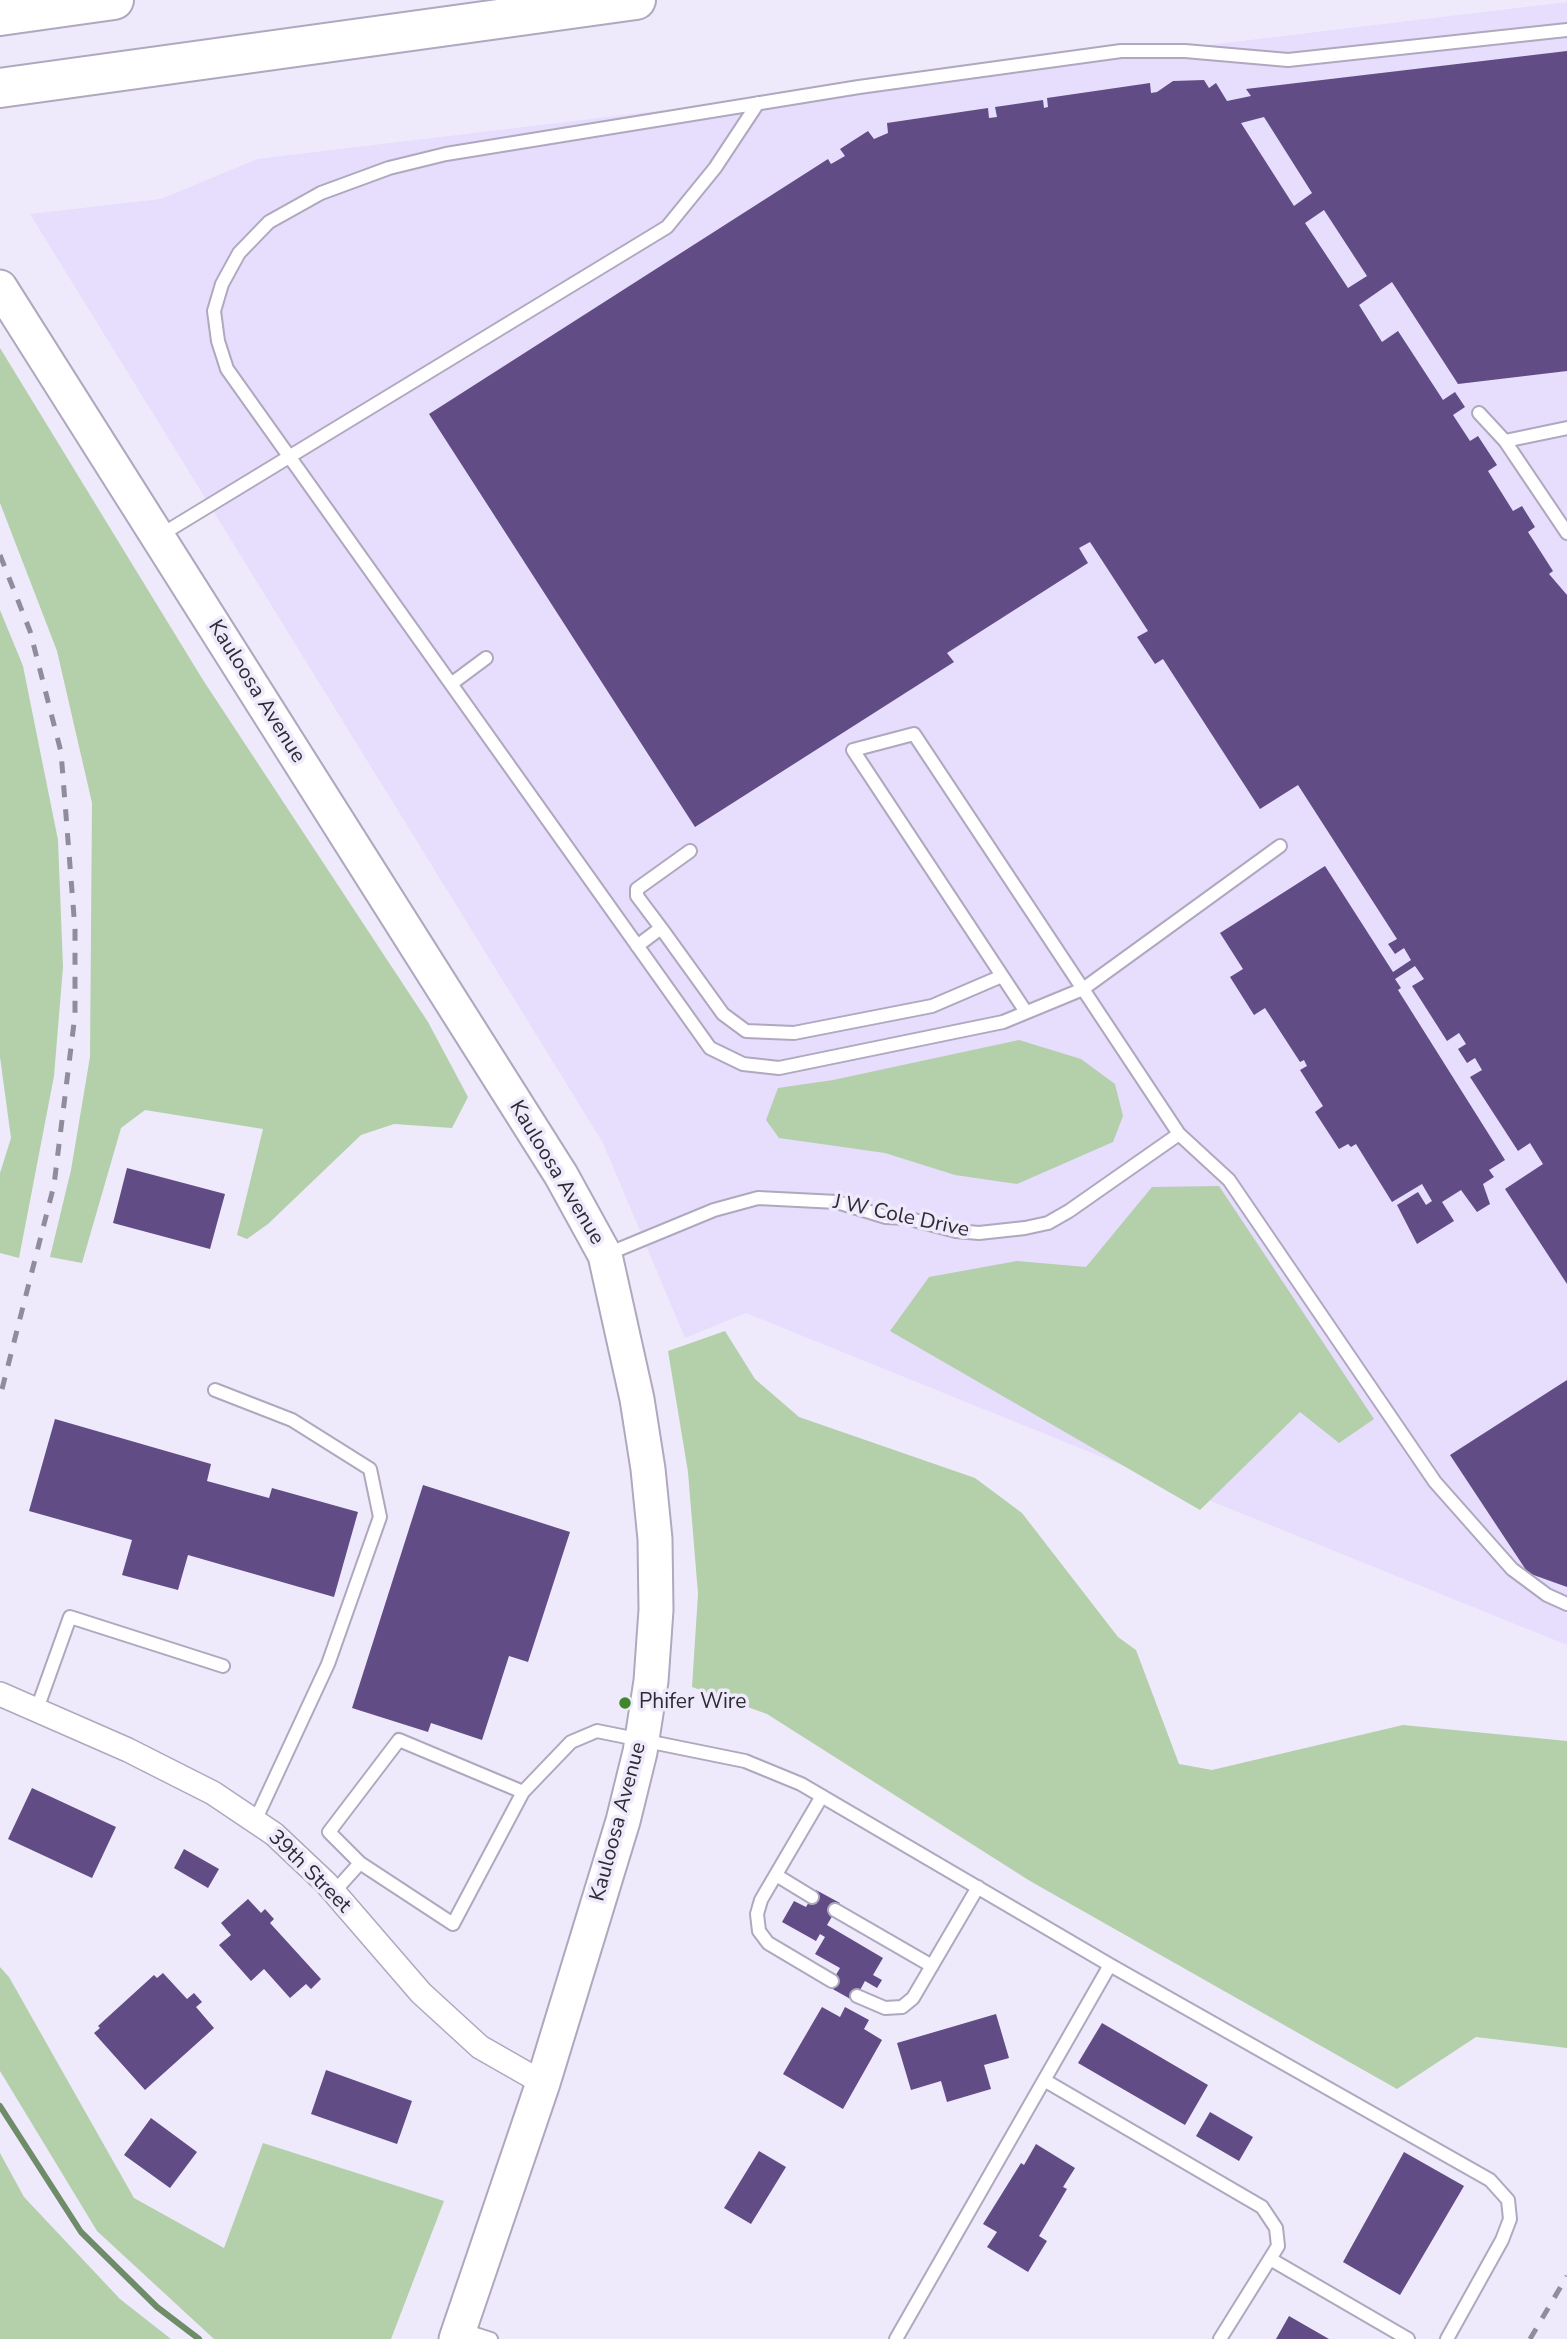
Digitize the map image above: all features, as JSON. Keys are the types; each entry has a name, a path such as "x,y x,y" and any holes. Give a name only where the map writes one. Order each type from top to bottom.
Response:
{"highway":[{"path":"0,16 114,0"},
{"path":"0,88 636,0"}],"street":[{"name":"Kauloosa Avenue","path":"0,287 561,1175 605,1255 636,1399 655,1539 656,1610 651,1681 642,1738 623,1821 543,2083 458,2334"},
{"name":"39th Street","path":"0,1694 213,1793 274,1834 334,1892 431,2002 480,2047 543,2083"}],"lane":[{"path":"1280,846 1083,989 1003,1021 779,1068 743,1064 710,1048 228,369 218,341 214,311 222,284 239,253 269,222 321,193 389,168 434,156 758,103 1122,51 1185,51 1288,60 1567,30"},
{"path":"158,537 667,227 715,168 758,103"},
{"path":"1479,413 1505,441 1567,533"},
{"path":"1505,441 1567,428"},
{"path":"451,684 486,658"},
{"path":"1026,1012 853,750 914,734 1179,1134 1229,1180 1434,1482 1511,1569 1547,1595 1567,1604"},
{"path":"690,851 637,889 637,896 723,1014 746,1031 794,1033 932,1006 1002,976"},
{"path":"637,946 661,928"},
{"name":"J W Cole Drive","path":"605,1255 714,1210 758,1198 836,1202 886,1217 906,1218 956,1231 979,1233 1026,1228 1048,1223 1069,1211 1179,1134"},
{"path":"215,1390 292,1420 370,1468 380,1517 328,1664 255,1821"},
{"path":"37,1709 70,1617 223,1666"},
{"path":"523,1792 399,1740 329,1832 360,1863 453,1924 523,1792 571,1742 597,1731 745,1760 822,1796 1110,1965 1490,2180 1508,2200 1510,2219 1502,2240 1447,2339"},
{"path":"822,1796 776,1875 757,1914 759,1931 768,1942 832,1981"},
{"path":"334,1892 360,1863"},
{"path":"776,1875 812,1897"},
{"path":"857,1996 885,2008 902,2007 913,1998 978,1887"},
{"path":"835,1910 932,1966"},
{"path":"896,2339 1110,1965"},
{"path":"1044,2080 1262,2207 1276,2228 1278,2246 1272,2260 1220,2339"},
{"path":"1272,2260 1408,2339"},
{"path":"458,2334 491,2339"}],"shaded area":[{"path":"1567,2 1567,1645 746,1313 685,1338 603,1143 30,214 161,199 257,159"}],"green space":[{"path":"0,348 203,680 428,1022 468,1097 452,1128 394,1124 361,1135 268,1224 247,1239 237,1235 263,1129 145,1110 121,1128 82,1263 50,1257 71,1170 90,1057 92,803 57,651 0,503"},
{"path":"0,610 23,666 58,840 63,967 54,1076 19,1258 0,1253 0,1173 11,1138 0,1057"},
{"path":"1019,1040 1081,1059 1115,1084 1123,1116 1113,1142 1017,1184 955,1175 885,1153 779,1138 766,1120 778,1088 833,1080"},
{"path":"1219,1186 1374,1419 1339,1443 1300,1412 1200,1510 890,1331 929,1277 1017,1261 1086,1267 1152,1187"},
{"path":"725,1331 755,1379 799,1417 975,1478 1022,1513 1118,1637 1136,1650 1179,1764 1212,1770 1403,1725 1567,1741 1567,2048 1476,2037 1397,2089 1030,1881 767,1714 692,1687 698,1594 688,1472 668,1351"},
{"path":"0,1967 9,1977 134,2198 224,2248 263,2143 444,2201 391,2339 214,2339 97,2231 0,2071"},
{"path":"0,2153 24,2197 120,2299 171,2339 0,2339"}],"building":[{"path":"1567,51 1567,371 1458,384 1392,282 1359,305 1382,342 1398,331 1443,400 1455,392 1465,407 1453,415 1470,441 1478,436 1497,465 1488,471 1513,511 1522,506 1535,527 1528,532 1553,571 1549,574 1567,595 1567,1284 1505,1189 1543,1164 1530,1143 1518,1151 1470,1077 1482,1070 1475,1058 1467,1063 1458,1049 1466,1044 1459,1033 1447,1041 1412,986 1424,979 1415,966 1395,979 1401,988 1398,990 1505,1160 1489,1170 1494,1177 1483,1184 1490,1204 1477,1212 1461,1190 1442,1202 1454,1221 1417,1244 1397,1205 1418,1192 1426,1205 1432,1201 1422,1184 1392,1202 1356,1144 1351,1147 1348,1144 1339,1149 1315,1112 1323,1106 1300,1070 1307,1066 1304,1060 1300,1062 1265,1008 1254,1015 1230,977 1243,969 1220,933 1325,866 1393,972 1411,960 1404,948 1395,954 1388,944 1397,939 1298,785 1260,809 1163,659 1155,664 1137,637 1148,631 1090,542 1079,548 1088,563 947,653 954,662 695,827 429,414 828,159 831,164 845,156 840,149 868,131 874,139 888,133 887,123 988,108 989,118 997,117 995,107 1043,100 1044,108 1048,107 1047,98 1150,83 1151,93 1173,81 1204,80 1209,88 1216,83 1227,101 1251,96 1246,89","holes":["1264,117 1312,193 1294,206 1241,123","1324,210 1367,276 1348,288 1305,223"]},
{"path":"127,1168 225,1194 210,1249 113,1223"},
{"path":"1567,1380 1567,1587 1528,1573 1450,1455"},
{"path":"55,1419 211,1464 207,1481 269,1498 272,1488 358,1512 334,1597 188,1555 178,1590 122,1575 132,1540 29,1511"},
{"path":"423,1485 570,1532 528,1662 509,1656 482,1740 431,1723 428,1732 352,1708"},
{"path":"32,1788 116,1827 92,1878 8,1839"},
{"path":"184,1849 219,1869 208,1888 174,1868"},
{"path":"816,1890 840,1903 827,1925 883,1958 873,1975 882,1980 877,1988 865,1981 854,2001 829,1987 840,1968 815,1954 825,1937 820,1934 816,1941 782,1922 794,1901 806,1907"},
{"path":"248,1899 261,1913 265,1909 274,1919 270,1923 321,1979 311,1989 306,1984 290,1998 264,1969 251,1981 219,1945 231,1935 221,1923"},
{"path":"163,1973 187,1999 194,1993 202,2002 196,2007 214,2028 145,2090 94,2033 100,2028 98,2026 154,1975 157,1978"},
{"path":"822,2007 840,2017 845,2007 869,2020 864,2029 882,2040 843,2109 783,2074"},
{"path":"996,2014 1009,2058 984,2065 991,2089 947,2102 941,2081 911,2090 897,2043"},
{"path":"1102,2023 1208,2085 1185,2125 1078,2063"},
{"path":"326,2070 412,2101 397,2144 311,2114"},
{"path":"1210,2112 1253,2137 1239,2161 1196,2136"},
{"path":"151,2118 197,2152 170,2188 124,2155"},
{"path":"1036,2144 1075,2168 1063,2187 1067,2189 1039,2236 1047,2241 1028,2272 987,2247 997,2232 983,2224"},
{"path":"759,2151 786,2167 751,2224 724,2208"},
{"path":"1404,2152 1464,2186 1400,2295 1343,2262"},
{"path":"1289,2316 1329,2339 1276,2339"}],"waterway":[{"path":"0,2106 81,2232 157,2307 199,2339"}],"railway":[{"path":"0,555 30,631 61,752 75,929 75,1015 54,1185 0,1397"},
{"path":"1530,2339 1567,2276"}],"place":[{"name":"Phifer Wire","path":"625,1703"}]}
